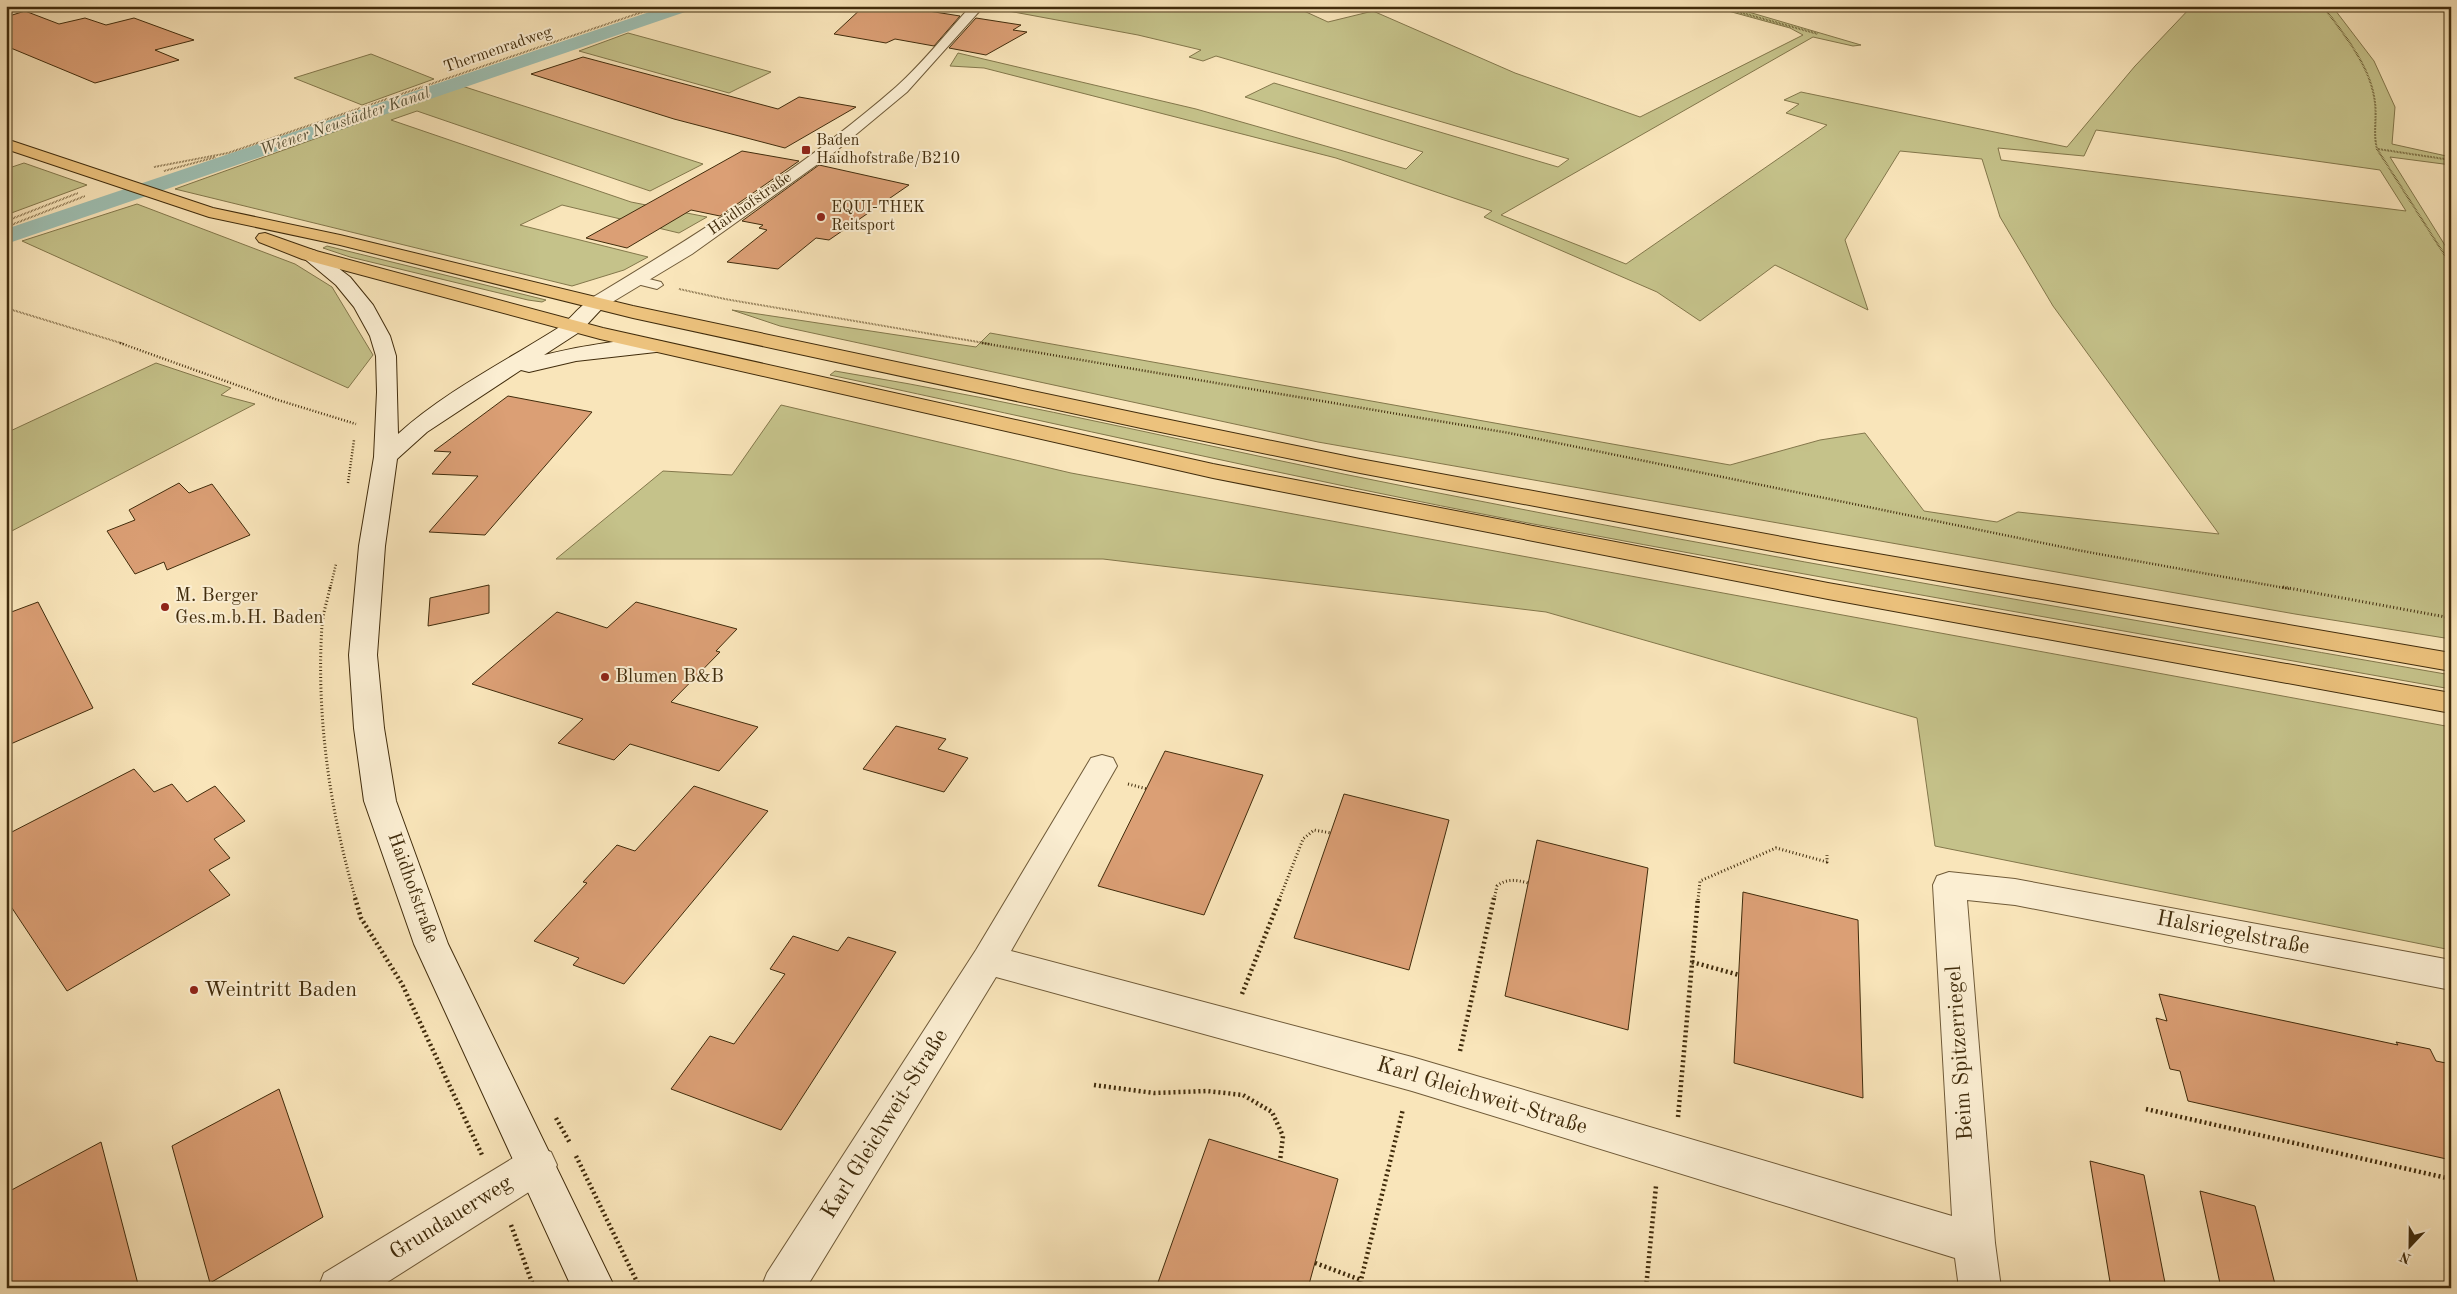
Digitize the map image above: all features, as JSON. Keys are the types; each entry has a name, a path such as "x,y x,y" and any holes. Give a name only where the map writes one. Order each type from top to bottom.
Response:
{"main road":[{"path":"6,144 119,184 209,212 340,240 597,303 972,385 1360,466 1820,552 2451,662"},
{"path":"209,212 253,234 309,255 574,327 1213,471 1828,591 2451,703"}],"street":[{"name":"Haidhofstraße","path":"386,443 431,396 552,321 597,303 637,280 685,250 830,148 902,89 978,6"},
{"name":"Haidhofstraße","path":"309,255 348,287 363,305 380,336 386,365 386,443 372,546 363,655 369,728 380,800 431,944 594,1288"},
{"name":"Haidhofstraße","path":"386,443 419,427 574,327 597,303"},
{"name":"Haidhofstraße","path":"486,383 518,369 577,353 656,346"},
{"name":"Karl Gleichweit-Straße","path":"782,1288 988,960 1102,766"},
{"name":"Beim Spitzerriegel","path":"1980,1288 1974,1243 1949,885 2015,892"},
{"name":"Halsriegelstraße","path":"2015,892 2451,975"},
{"name":"Karl Gleichweit-Straße","path":"988,960 1412,1074 1974,1243"},
{"name":"Grundauerweg","path":"339,1288 537,1165"}],"lane":[{"path":"637,280 657,285"}],"path":[{"name":"Thermenradweg","path":"148,169 228,153 660,6"},
{"path":"1717,6 1818,34"},
{"path":"2323,6 2366,70 2375,103 2372,134 2377,149 2451,265"},
{"path":"2377,149 2451,160"},
{"path":"6,221 84,191"},
{"path":"657,285 735,301 1509,433 2077,550 2451,618"},
{"path":"6,308 127,345 278,400 358,425 386,443"},
{"path":"1230,1025 1303,839 1314,830 1331,833"},
{"path":"1646,1288 1667,1152 1692,962 1700,881 1776,848 1827,862 1827,855"},
{"path":"1452,1086 1497,886 1503,880 1512,879 1528,883"},
{"path":"1692,962 1739,975"},
{"path":"1359,1288 1412,1074"},
{"path":"1094,1085 1154,1093 1207,1091 1243,1095 1272,1112 1283,1136 1280,1161"},
{"path":"552,1109 640,1288"},
{"path":"2146,1109 2451,1179"},
{"path":"1315,1263 1361,1280"}],"shaded area":[{"path":"994,6 1293,6 1328,22 1373,11 1515,73 1640,117 1803,35 1790,28 1710,6 1728,6 1861,45 1853,46 1813,37 1501,215 1626,264 1827,125 1786,113 1799,104 1784,100 1801,92 2067,147 2135,66 2192,6 2278,6 2312,11 2310,6 2332,6 2374,61 2395,107 2392,144 2451,157 2451,165 2390,157 2451,255 2451,639 2295,614 1318,442 780,326 732,310 976,347 990,333 1730,465 1820,440 1865,433 1924,511 1997,522 2018,512 2219,534 2053,306 2000,217 1982,159 1900,151 1845,240 1868,310 1775,265 1700,321 1657,292 1484,217 1492,211 1336,158 984,68 950,66 958,53 1196,109 1406,169 1423,152 1245,97 1274,83 1558,167 1569,159 1216,56 1203,61 1189,57 1201,50 1138,35 992,8","holes":["2096,130 2380,170 2406,211 2001,160 1998,148 2084,156"]},
{"path":"628,33 771,72 729,93 579,51"},
{"path":"371,54 434,79 362,105 294,78"},
{"path":"462,86 703,164 650,191 417,111 391,120 631,202 707,217 679,233 562,205 520,225 648,257 624,270 572,286 175,189"},
{"path":"24,163 87,185 6,215 6,169"},
{"path":"137,204 295,264 332,287 373,355 348,388 22,241"},
{"path":"327,246 546,300 542,302 528,300 350,257 323,248"},
{"path":"156,363 231,388 221,395 255,404 6,534 6,433"},
{"path":"835,371 1054,412 1345,474 1547,514 1934,585 2451,675 2451,689 1874,587 1441,506 830,375"},
{"path":"781,405 1071,473 2451,727 2451,950 1935,846 1917,718 1546,612 1103,559 556,559 663,471 732,475"}],"building":[{"path":"864,6 897,6 960,16 934,46 895,39 886,43 834,34"},
{"path":"25,11 59,24 85,18 106,25 134,18 194,40 155,50 179,60 95,83 6,46 6,17"},
{"path":"976,18 1021,25 1013,30 1027,32 986,55 949,48"},
{"path":"583,57 778,109 799,97 856,107 785,148 674,119 531,74"},
{"path":"742,151 799,161 720,216 691,210 627,248 586,238"},
{"path":"819,165 909,185 829,240 816,238 778,269 727,262 767,230 759,228 763,225 742,221"},
{"path":"508,396 592,412 485,535 429,532 478,476 432,474 451,452 434,451"},
{"path":"179,483 189,493 212,484 250,535 167,570 164,562 135,574 107,531 135,520 129,510"},
{"path":"489,585 489,613 428,626 430,598"},
{"path":"38,602 93,708 6,746 6,614"},
{"name":"Blumen B&B","path":"636,602 737,629 716,651 720,652 671,702 758,727 719,771 630,744 614,760 558,743 583,719 472,684 557,612 607,628"},
{"path":"896,726 946,739 938,749 968,758 944,792 863,769"},
{"path":"1165,751 1263,775 1204,915 1098,886"},
{"path":"134,769 154,792 172,784 187,802 215,786 245,821 214,839 230,858 209,870 230,895 67,991 6,899 6,835"},
{"path":"694,786 768,811 624,984 573,965 579,958 534,941 587,883 583,882 617,845 635,851"},
{"path":"1344,794 1449,820 1409,970 1294,938"},
{"path":"1537,840 1648,868 1628,1030 1505,996"},
{"path":"1743,892 1858,920 1863,1098 1734,1063"},
{"path":"793,936 838,951 848,937 896,952 781,1130 671,1089 710,1036 734,1044 785,974 770,969"},
{"path":"2159,994 2398,1045 2396,1042 2430,1049 2436,1061 2451,1064 2451,1160 2188,1101 2180,1071 2170,1069 2156,1018 2167,1021"},
{"path":"279,1089 323,1217 210,1283 172,1146"},
{"path":"1209,1139 1338,1179 1308,1288 1156,1288"},
{"path":"101,1142 139,1288 6,1288 6,1193"},
{"path":"2090,1161 2144,1175 2166,1288 2111,1288"},
{"path":"2200,1191 2255,1206 2276,1288 2221,1288"}],"waterway":[{"name":"Wiener Neustädter Kanal","path":"6,237 685,6"}],"place":[{"name":"Baden Haidhofstraße/B210","path":"806,150"},
{"name":"EQUI-THEK Reitsport","path":"821,217"},
{"name":"M. Berger Ges.m.b.H. Baden","path":"165,607"},
{"name":"Blumen B&B","path":"605,677"},
{"name":"Weintritt Baden","path":"194,990"}]}
